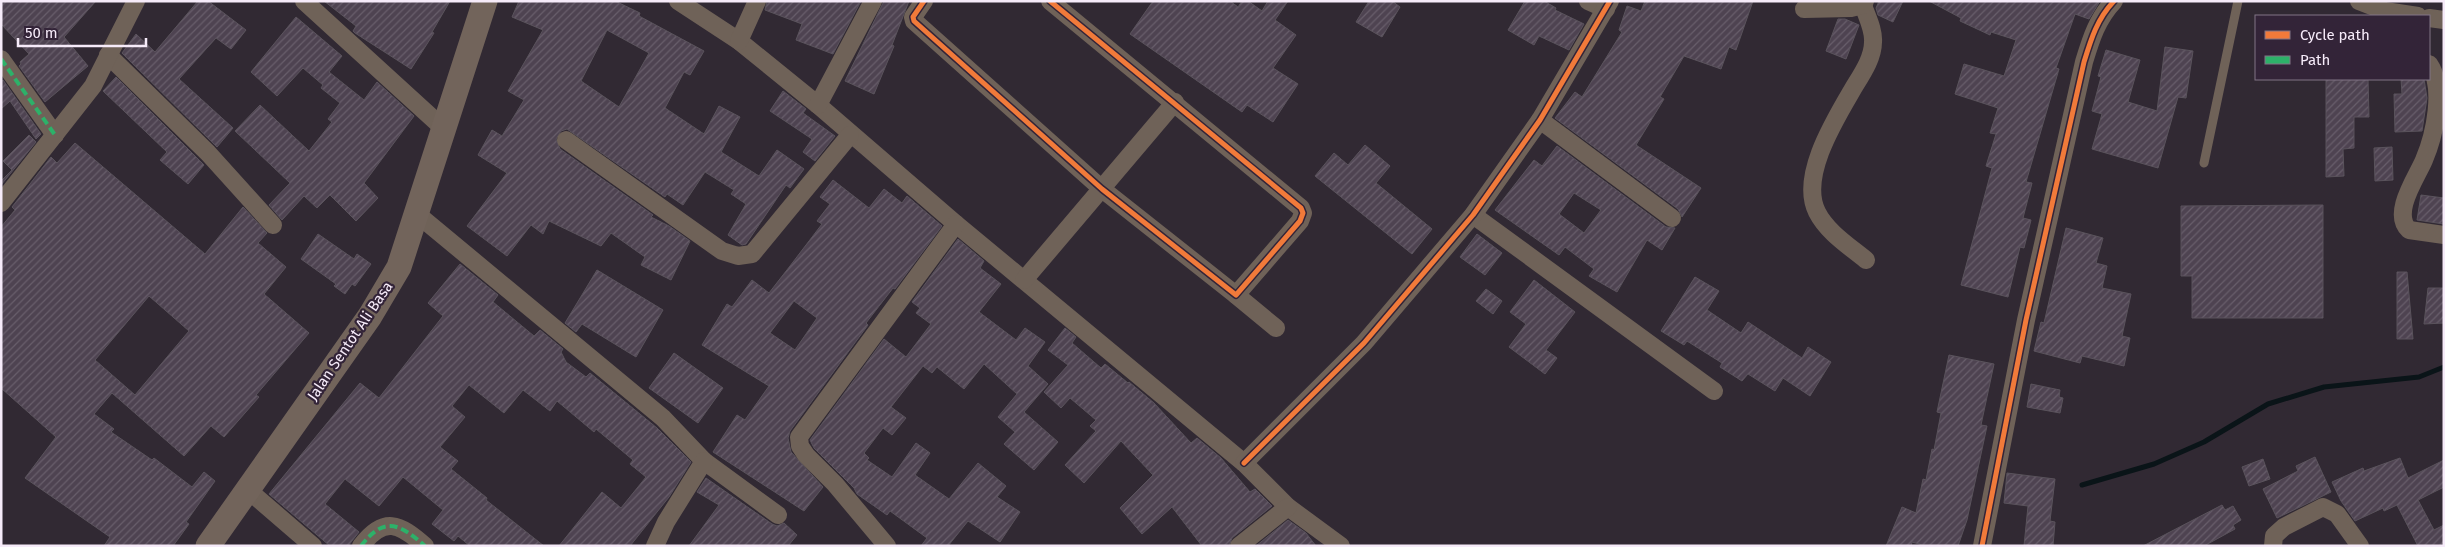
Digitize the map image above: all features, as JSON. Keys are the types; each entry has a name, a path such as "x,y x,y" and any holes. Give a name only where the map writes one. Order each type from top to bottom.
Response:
{"main road":[{"name":"Jalan Sentot Ali Basa","path":"208,546 370,316 398,267 417,214 442,127 484,1"}],"street":[{"path":"1,203 93,86 136,1"},
{"path":"304,1 442,127"},
{"path":"678,1 739,41 818,105 850,135 1244,463 1288,508 1341,546"},
{"path":"739,41 757,1"},
{"path":"818,105 873,1"},
{"path":"924,1 913,17 914,22 1102,189 1276,328"},
{"path":"1050,1 1301,208 1303,213 1300,221 1236,295"},
{"path":"1244,463 1364,343 1473,215 1540,120 1608,5 1588,1"},
{"path":"1982,546 2026,320 2084,62 2092,34 2104,13 2114,1"},
{"path":"2359,1 2414,15"},
{"path":"1804,9 1864,3 1871,28 1873,42 1870,59 1828,132 1814,174 1812,192 1816,211 1830,231 1866,260"},
{"path":"2430,18 2444,20"},
{"path":"108,55 208,153 273,225"},
{"path":"1,59 55,135"},
{"path":"2430,66 2437,79 2439,93 2436,118 2424,160 2412,181 2405,202 2404,221 2409,230 2444,235"},
{"path":"1024,280 1174,102"},
{"path":"1540,120 1672,218"},
{"path":"566,140 722,251 738,256 752,254 850,135"},
{"path":"417,214 648,406 704,461 778,515"},
{"path":"1473,215 1714,391"},
{"path":"887,546 836,484 806,455 800,446 799,437 956,224"},
{"path":"655,546 666,522 704,461"},
{"path":"248,490 313,546"},
{"path":"2273,546 2274,536 2284,527 2323,507 2337,514 2360,546"},
{"path":"1239,546 1288,508"},
{"path":"361,546 373,531 383,526 407,532 425,546"}],"lane":[{"path":"2204,163 2238,1"}],"building":[{"path":"1,1 96,1 64,37 88,66 45,102 19,66 20,62 29,54 1,24"},
{"path":"198,1 208,1 246,30 231,49 216,38 179,79 233,128 217,147 122,53 136,34 155,52"},
{"path":"324,1 450,1 432,32 434,33 411,69 355,33 353,31 356,26"},
{"path":"519,1 615,1 640,13 639,16 704,51 690,75 684,72 665,108 704,134 719,106 740,117 721,152 759,176 777,150 804,169 790,188 786,185 746,244 742,245 728,235 746,204 731,194 734,190 705,172 683,205 667,194 665,197 567,129 561,131 556,139 560,149 653,215 651,217 669,226 690,241 671,280 641,265 645,257 611,233 601,246 549,221 543,234 531,225 507,256 467,226 507,173 478,155 492,130 502,136 524,100 508,91 543,30 512,17","holes":["607,30 649,53 619,107 581,81"]},
{"path":"767,1 861,1 833,54 796,40 802,24 765,10"},
{"path":"884,1 909,1 892,45 894,46 874,94 845,81"},
{"path":"1153,1 1230,1 1238,7 1242,1 1248,1 1262,11 1268,1 1288,1 1275,20 1296,35 1273,68 1298,84 1273,122 1247,105 1242,112 1130,34"},
{"path":"1369,1 1392,1 1400,7 1382,37 1356,22"},
{"path":"1525,1 1544,1 1556,8 1555,10 1584,24 1569,50 1539,36 1534,45 1508,30"},
{"path":"1645,1 1753,1 1736,50 1729,47 1721,69 1684,56 1660,97 1664,99 1636,145 1701,188 1682,217 1678,209 1555,118 1575,92 1582,97 1622,32 1619,30 1627,6 1641,11"},
{"path":"1879,1 1903,1 1893,22 1878,15 1876,8"},
{"path":"1929,1 2100,1 2089,19 2075,14 2056,68 2059,69 2026,182 2032,183 2023,218 2031,220 2024,248 2020,247 2008,297 1961,285 1992,168 1986,166 1996,134 1990,133 1998,108 1955,94 1964,64 2004,76 2016,40 1991,32 1990,35 1960,21 1961,18"},
{"path":"296,17 342,56 329,72 364,100 377,82 414,116 364,183 378,198 356,221 330,195 317,208 304,196 282,220 269,205 290,183 235,131 260,105 309,151 332,122 328,119 340,103 321,88 323,85 303,68 277,96 251,72"},
{"path":"1838,19 1845,19 1859,25 1846,59 1826,51"},
{"path":"2165,47 2193,51 2186,98 2178,97 2158,168 2092,149 2102,114 2092,111 2101,77 2098,76 2106,50 2140,60 2128,102 2157,111"},
{"path":"116,77 204,165 188,184 160,160 167,152 103,91"},
{"path":"3,80 41,134 36,139 10,101 1,109 1,82"},
{"path":"2326,80 2368,80 2369,117 2354,117 2354,148 2343,149 2344,176 2326,177"},
{"path":"2401,80 2424,80 2427,98 2422,131 2395,132 2394,94 2402,94"},
{"path":"783,91 806,109 803,113 835,136 815,161 803,152 812,139 770,111"},
{"path":"29,135 36,142 1,185 1,181 12,170 3,161"},
{"path":"75,143 205,254 243,207 267,233 258,243 286,267 264,294 309,333 256,395 259,397 224,437 211,426 184,456 112,393 94,414 114,429 111,432 152,460 154,458 192,487 204,472 215,481 186,522 189,524 173,546 104,546 110,537 25,478 56,437 1,388 1,227 15,210 12,207 51,157 57,163","holes":["149,296 189,331 135,395 95,360"]},
{"path":"1365,145 1390,166 1376,183 1432,229 1412,254 1315,176 1334,153 1348,165"},
{"path":"1557,146 1666,227 1675,228 1662,250 1647,240 1617,292 1589,276 1594,269 1565,247 1559,255 1495,210 1534,160 1542,166","holes":["1574,193 1601,210 1584,233 1559,214"]},
{"path":"2392,147 2393,180 2375,181 2374,148"},
{"path":"833,180 869,208 884,189 902,203 907,196 942,226 895,289 893,288 866,323 868,325 790,431 788,438 791,452 823,487 804,511 713,452 737,415 745,420 769,386 702,345 727,304 732,307 752,280 769,293 822,224 817,221 830,204 820,197","holes":["794,301 817,318 795,350 770,333"]},
{"path":"2421,195 2444,198 2444,224 2417,220"},
{"path":"2323,205 2323,318 2192,318 2192,276 2181,276 2181,206"},
{"path":"2066,228 2103,238 2096,263 2107,266 2102,288 2131,294 2122,336 2130,338 2124,366 2082,356 2080,363 2034,351 2041,322 2044,323"},
{"path":"318,234 354,259 357,254 371,264 355,286 352,284 345,294 334,286 336,284 301,259"},
{"path":"1477,234 1502,253 1485,275 1460,257"},
{"path":"958,239 984,261 980,268 1001,284 979,312 1016,340 1025,328 1045,342 1028,366 1048,384 1024,412 1058,442 1034,470 1004,444 1015,432 998,417 1017,394 984,364 964,389 937,367 932,373 923,366 891,407 906,418 892,435 883,428 864,453 869,458 867,460 892,477 916,443 930,453 915,475 949,499 978,463 1006,486 997,497 1020,512 1000,542 968,521 948,546 921,546 927,538 890,511 887,515 857,494 854,488 814,448 810,440 884,339 906,357 931,324 916,313 920,308 912,302"},
{"path":"460,264 498,295 493,302 534,336 540,330 563,349 561,352 566,362 586,377 590,373 657,428 691,462 669,497 630,546 559,546 602,492 621,508 646,477 630,464 633,460 596,429 594,432 557,401 550,411 523,390 504,413 469,385 452,406 465,417 440,447 458,461 451,469 487,498 486,500 544,546 470,546 458,536 454,541 432,524 443,510 403,477 379,506 345,479 325,504 359,532 348,546 330,546 269,494 360,383 379,398 443,316 428,303"},
{"path":"597,270 663,310 636,357 582,324 576,332 565,323"},
{"path":"2397,272 2407,272 2413,339 2397,339"},
{"path":"1695,277 1719,291 1707,310 1741,333 1748,322 1802,358 1808,347 1831,362 1810,396 1783,378 1775,391 1748,374 1742,381 1720,367 1722,363 1687,341 1684,345 1661,331"},
{"path":"1534,280 1575,312 1546,350 1557,358 1545,374 1509,347 1526,324 1510,312"},
{"path":"2428,288 2444,288 2444,323 2424,324"},
{"path":"1486,289 1502,301 1493,314 1476,301"},
{"path":"1065,328 1076,337 1072,343 1101,368 1105,364 1129,382 1154,403 1191,443 1197,438 1221,458 1250,492 1255,489 1272,506 1232,538 1229,546 1202,546 1172,507 1142,534 1120,508 1153,475 1121,441 1084,483 1065,465 1096,431 1090,426 1096,420 1070,398 1061,408 1044,392 1068,365 1048,350"},
{"path":"674,353 723,388 698,423 649,388"},
{"path":"1949,355 1994,364 1981,425 1987,426 1967,520 1958,546 1926,546 1912,542 1911,546 1886,546 1902,507 1916,513 1923,479 1926,480 1932,449 1934,450 1941,413 1937,412"},
{"path":"2031,384 2060,390 2059,397 2063,398 2060,413 2027,407"},
{"path":"2315,457 2331,492 2277,518 2263,489 2298,471 2296,466"},
{"path":"2400,458 2408,478 2444,460 2444,487 2418,500 2434,530 2444,525 2444,546 2418,546 2397,505 2384,511 2383,508 2355,521 2341,501 2332,482 2363,468 2364,471"},
{"path":"2263,459 2270,479 2249,486 2242,467"},
{"path":"2007,473 2055,479 2050,521 2055,522 2053,546 2024,546 2028,506 2004,503"},
{"path":"706,478 772,524 777,526 784,523 797,535 788,546 689,546 719,505 697,492"},
{"path":"2222,505 2225,510 2233,506 2241,520 2233,525 2235,529 2204,546 2143,546"},
{"path":"1288,520 1306,533 1316,546 1256,546"}],"waterway":[{"path":"2082,485 2154,464 2204,442 2268,404 2324,387 2419,377 2444,367"}],"marked path":[{"path":"1,59 55,135"},
{"path":"361,546 377,530 392,526 407,532 425,546"}],"cycle path":[{"path":"924,1 913,17 914,21 1102,189 1236,295 1300,221 1303,213 1301,208 1050,1"},
{"path":"1244,463 1364,343 1473,215 1540,120 1610,1"},
{"path":"1982,546 2026,320 2084,62 2099,22 2114,1"}]}
